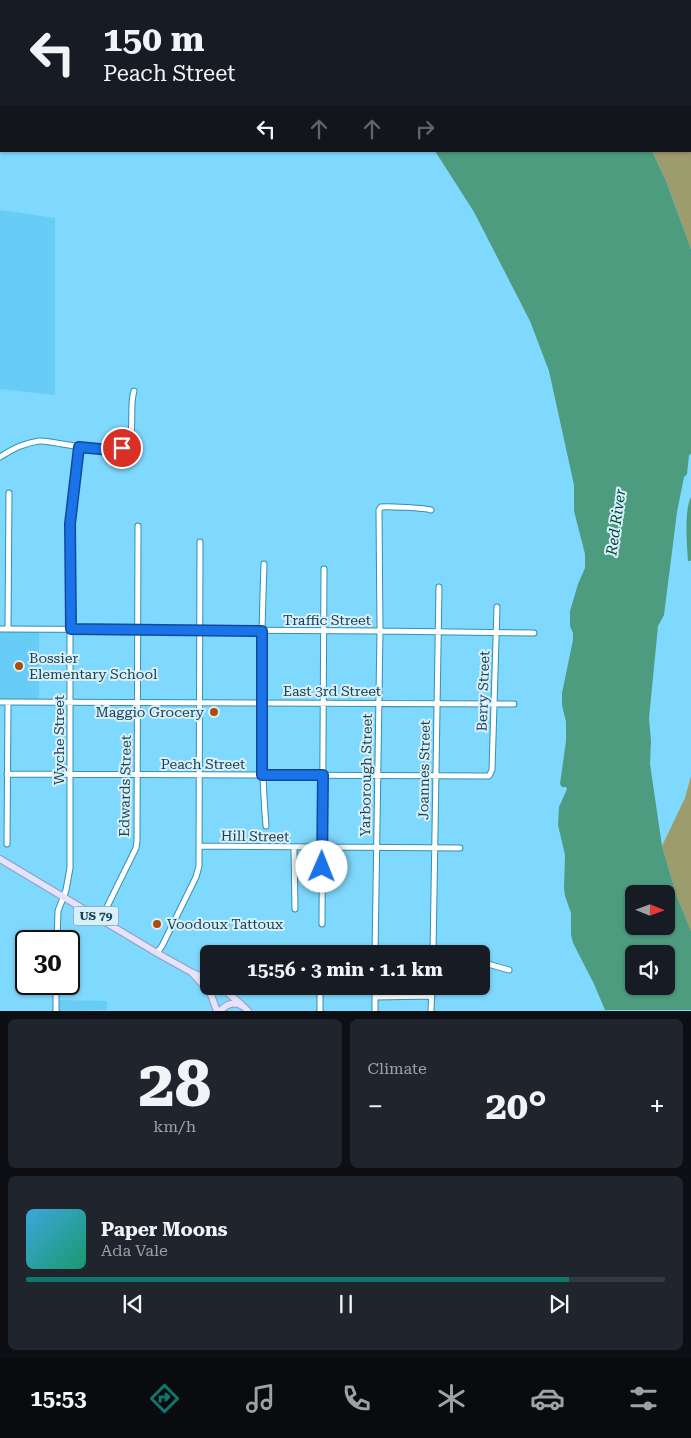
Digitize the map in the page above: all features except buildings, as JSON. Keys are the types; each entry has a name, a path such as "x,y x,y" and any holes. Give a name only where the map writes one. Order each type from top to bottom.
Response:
{"main road":[{"name":"US 79","path":"0,859 157,953 200,976"},
{"name":"US 79","path":"191,972 210,992 218,1010 232,1003 242,1005"},
{"path":"230,995 248,1010"}],"street":[{"path":"0,457 22,445 39,441 113,450 122,448 127,445 130,438 134,391"},
{"name":"Wyche Street","path":"57,930 58,911 68,884 70,868 70,524 79,447"},
{"path":"8,629 9,493"},
{"name":"Yarborough Street","path":"375,945 380,508 386,506 431,510"},
{"name":"Edwards Street","path":"101,919 136,848 138,526"},
{"path":"157,953 196,877 198,866 200,542"},
{"path":"264,564 262,775 266,826"},
{"path":"322,924 324,569"},
{"name":"Joannes Street","path":"433,945 439,587"},
{"name":"Berry Street","path":"489,776 492,770 497,606"},
{"name":"Traffic Street","path":"0,629 534,633"},
{"name":"East 3rd Street","path":"0,702 514,704"},
{"path":"7,844 8,702"},
{"name":"Peach Street","path":"7,774 489,776"},
{"name":"Hill Street","path":"199,846 460,848"},
{"path":"294,848 294,909"},
{"path":"490,965 509,970"},
{"path":"56,995 56,1010"},
{"path":"320,995 320,1010"},
{"path":"374,1010 375,997 432,996 431,1010"}],"shaded area":[{"path":"652,152 691,152 691,249 666,181"},
{"path":"0,210 55,218 55,395 0,389"},
{"name":"Bossier Elementary School","path":"0,629 39,629 39,702 0,702"},
{"path":"691,776 691,931 676,894 675,885 673,885 662,846 685,798"},
{"path":"57,1000 107,1001 107,1010 57,1011"}],"water":[{"name":"Red River","path":"436,152 652,152 666,181 691,249 691,454 689,455 687,474 684,477 677,512 664,615 658,626 649,718 650,764 662,846 673,885 625,885 625,935 675,935 675,891 691,931 691,1010 605,1010 571,935 571,913 564,888 565,855 558,825 559,807 567,789 560,784 566,741 566,722 562,705 562,693 573,640 570,626 570,611 585,568 585,554 574,511 574,485 549,371 530,321 474,212"},
{"path":"691,497 691,560 688,561 687,510"}],"place":[{"name":"Bossier Elementary School","path":"19,666"},
{"name":"Maggio Grocery","path":"214,712"},
{"name":"Voodoux Tattoux","path":"157,924"}],"route":[{"path":"122,448 110,450 79,447 70,524 71,629 262,631 262,775 323,775 322,867"}]}
